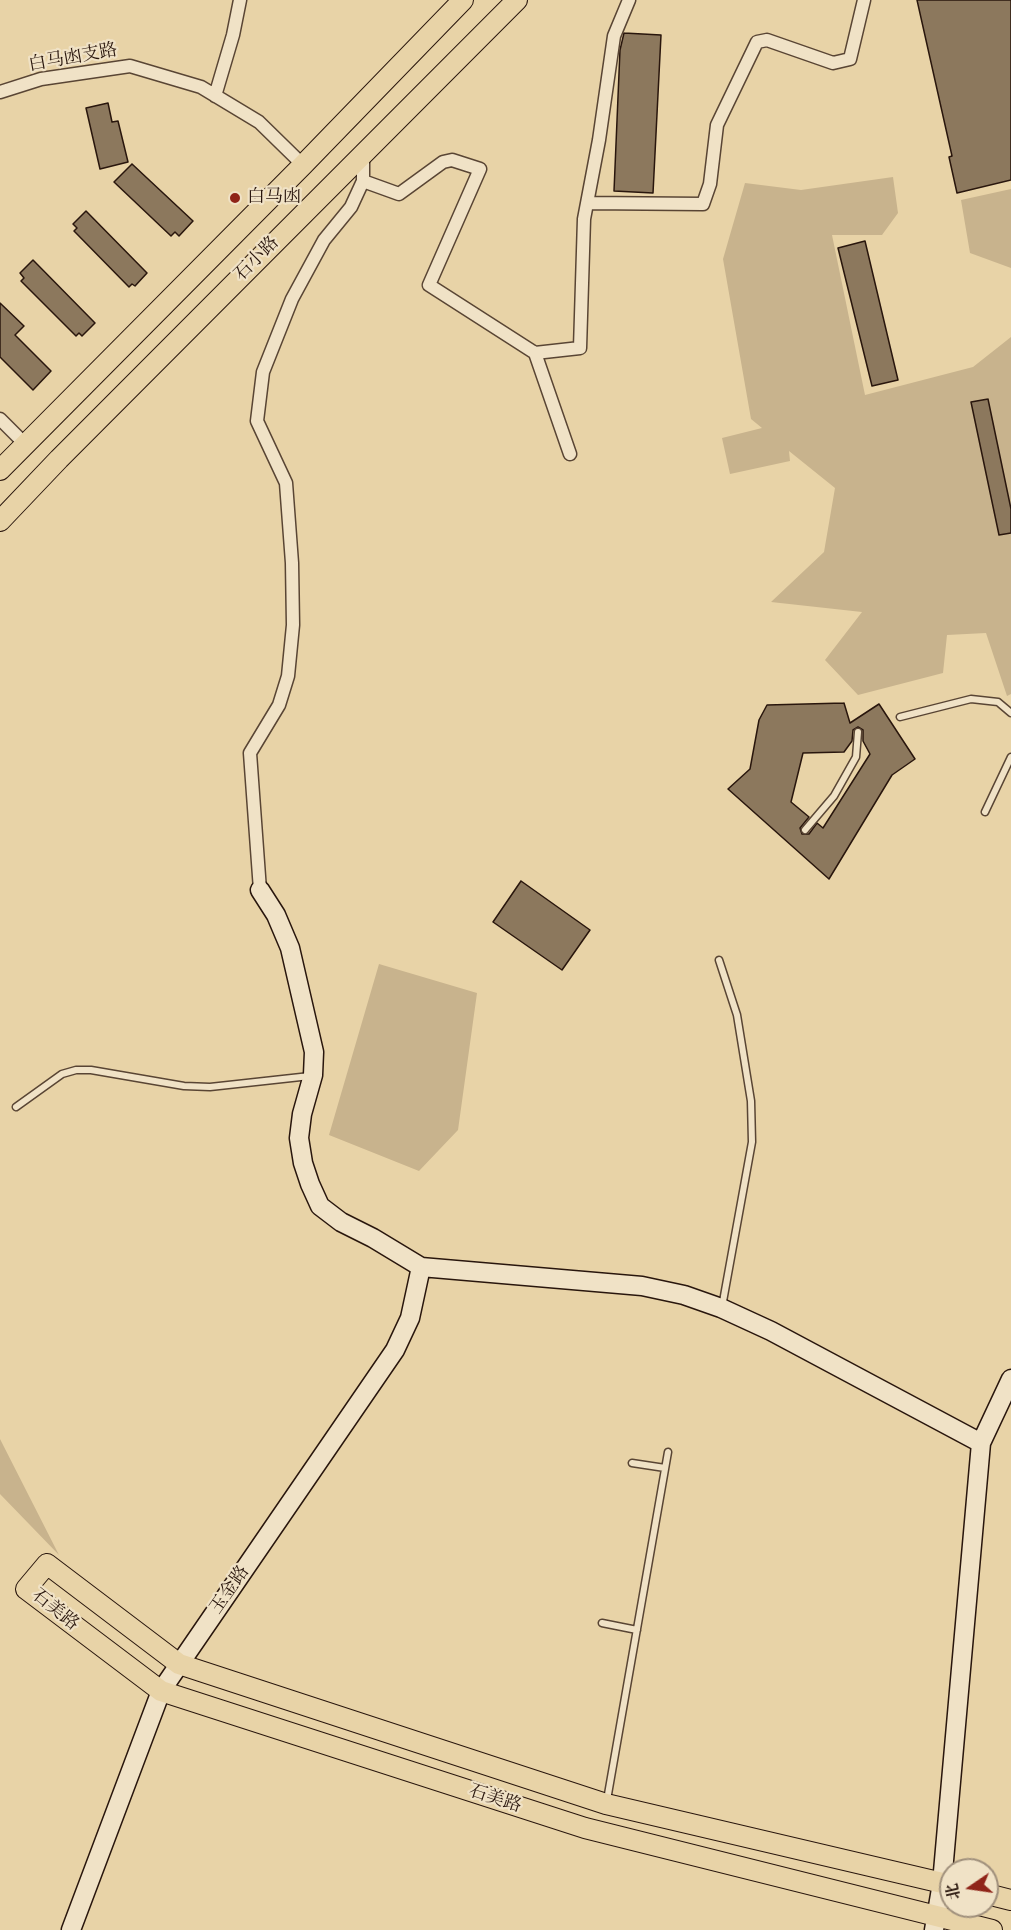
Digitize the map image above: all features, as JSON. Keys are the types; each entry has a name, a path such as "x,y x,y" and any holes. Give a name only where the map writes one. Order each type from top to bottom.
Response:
{"main road":[{"name":"石小路","path":"0,470 303,165 463,0"},
{"name":"石小路","path":"0,521 363,153 518,0"},
{"name":"石美路","path":"939,1882 606,1804 179,1665 47,1564 26,1589 160,1690 585,1828 936,1923 992,1930"}],"street":[{"path":"215,96 233,35 240,0"},
{"path":"535,353 580,348 584,219 599,140 614,36 629,0"},
{"path":"587,203 703,204 710,184 717,124 757,42 768,40 833,63 850,59 864,0"},
{"name":"白马凼支路","path":"0,92 41,79 130,66 201,87 259,122 303,165"},
{"path":"363,153 363,181 351,207 324,240 292,299 263,372 257,420 286,483 292,563 293,625 288,676 279,705 250,753 260,890 276,915 290,948 314,1052 313,1075 302,1114 299,1138 309,1184 320,1206 341,1222 422,1267 642,1286 684,1295 721,1308 771,1332 981,1443"},
{"path":"363,181 399,194 443,162 452,160 480,169 429,285 535,353 570,454"},
{"path":"0,419 26,444"},
{"name":"玉金路","path":"71,1930 160,1690 395,1350 410,1318 422,1267"},
{"path":"949,1858 981,1443 1011,1379"}],"lane":[{"path":"900,717 971,699 998,702 1011,713"},
{"path":"805,830 834,796 856,757 858,732"},
{"path":"985,812 1011,757"},
{"path":"719,960 737,1015 751,1101 752,1142 721,1308"},
{"path":"16,1107 62,1074 76,1070 91,1070 184,1086 210,1088 313,1075"},
{"path":"606,1804 668,1452"},
{"path":"632,1463 665,1468"},
{"path":"602,1623 637,1630"}],"shaded area":[{"path":"893,177 898,213 882,235 832,235 865,395 973,367 1011,337 1011,694 1007,696 986,633 947,635 943,673 858,695 825,660 862,612 771,602 824,552 835,488 789,451 790,461 730,474 722,438 762,428 751,419 723,259 745,183 801,190"},
{"path":"1011,189 1011,268 970,253 961,200"},
{"path":"379,964 477,993 458,1130 419,1171 329,1135"},
{"path":"0,1439 59,1555 0,1494"}],"building":[{"path":"917,0 1011,0 1011,180 957,193 949,157 952,156"},
{"path":"624,33 661,35 653,193 614,191 620,50"},
{"path":"108,103 112,122 118,121 128,162 100,169 86,108"},
{"path":"132,164 193,221 179,236 175,232 171,236 114,182"},
{"path":"86,211 147,273 135,286 132,284 129,287 74,231 77,228 73,224"},
{"path":"865,241 898,380 872,386 838,248"},
{"path":"33,260 95,323 82,336 79,333 76,336 21,281 24,278 20,273"},
{"path":"0,303 24,326 15,335 51,371 33,390 0,357"},
{"path":"988,399 1011,509 1011,533 999,535 971,402"},
{"path":"844,703 850,723 879,704 915,759 892,775 829,879 728,789 750,769 759,720 767,705","holes":["858,727 863,730 863,741 870,754 823,828 817,823 809,834 802,834 800,828 809,817 791,802 803,753 844,752 852,741 853,730"]},
{"path":"521,881 590,930 562,970 493,922"}],"place":[{"name":"白马凼","path":"235,198"}]}
